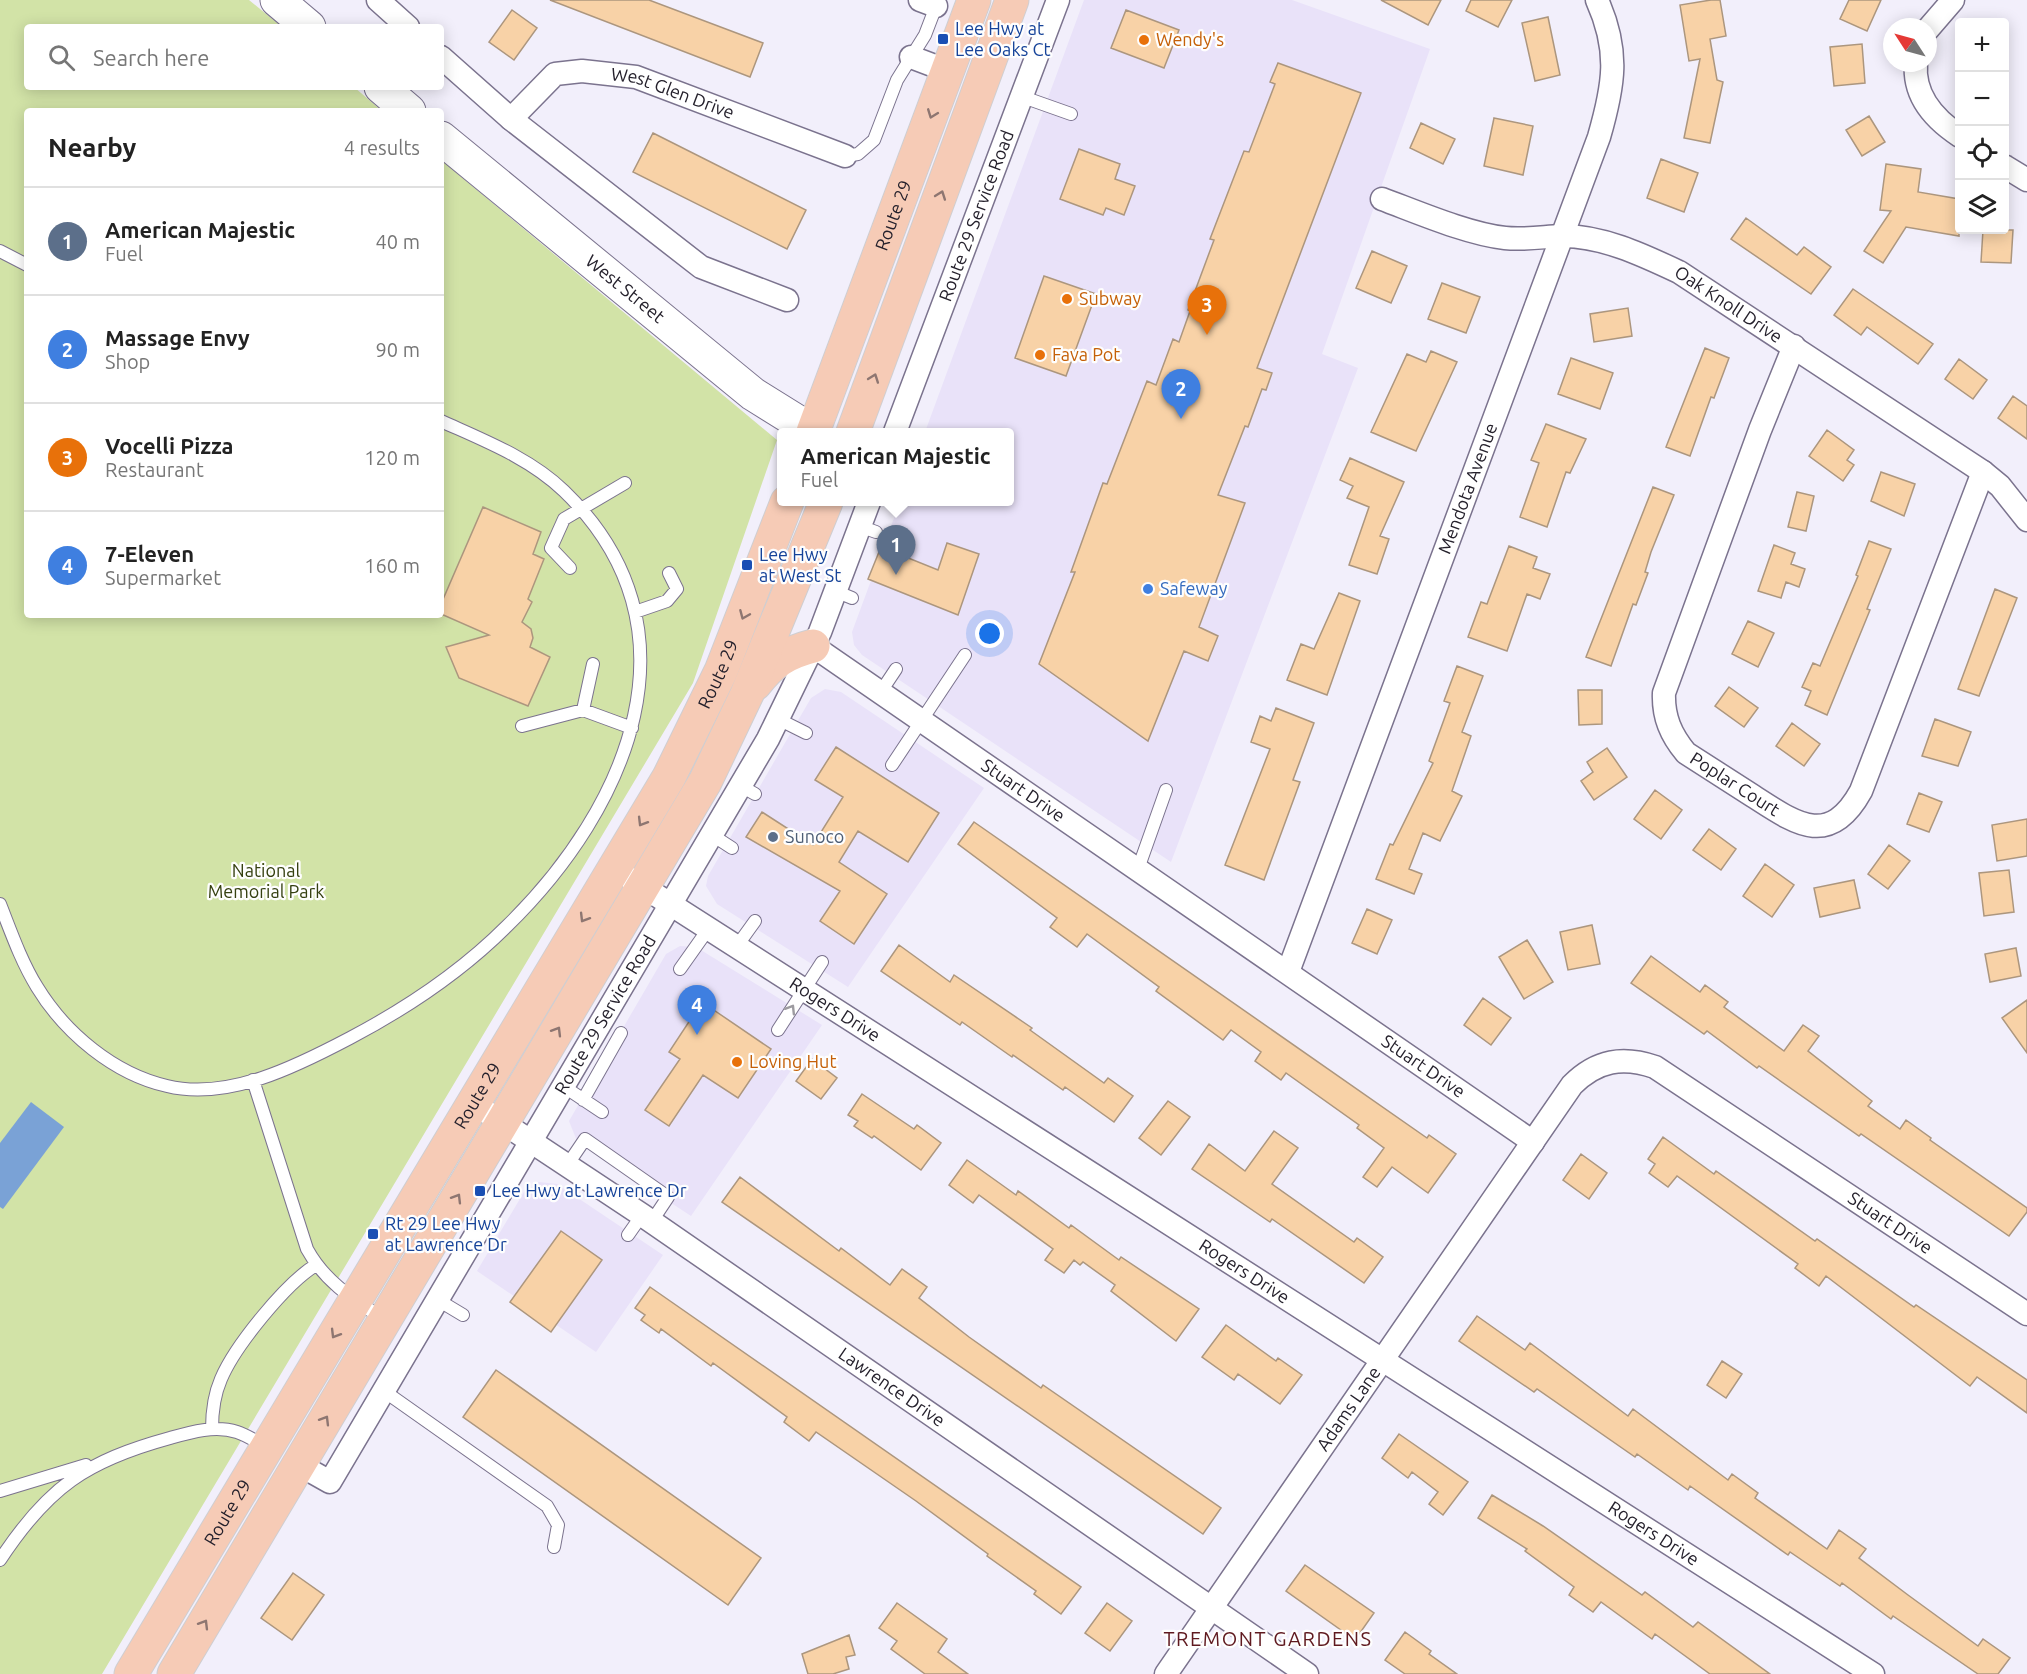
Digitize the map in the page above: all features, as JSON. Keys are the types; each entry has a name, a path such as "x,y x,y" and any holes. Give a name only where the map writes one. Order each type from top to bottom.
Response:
{"main road":[{"path":"277,0 305,24"},
{"name":"Route 29","path":"815,428 974,0"},
{"name":"Route 29","path":"854,428 1012,0"},
{"path":"384,90 406,108"},
{"name":"West Street","path":"444,140 753,394 808,428"},
{"name":"Route 29","path":"138,1661 669,777 721,671 785,506"},
{"name":"Route 29","path":"179,1672 298,1464 502,1121 658,895 705,782 747,694 824,506"},
{"path":"747,694 771,664 791,652 813,646"}],"street":[{"path":"378,0 405,24"},
{"name":"Route 29 Service Road","path":"897,428 1059,0"},
{"name":"Mendota Avenue","path":"1288,972 1599,137 1613,80 1612,43 1597,0"},
{"path":"1937,19 1953,0"},
{"path":"911,57 948,71"},
{"path":"444,60 511,119 701,267 787,300"},
{"name":"West Glen Drive","path":"511,119 555,74 582,71 636,77 845,156"},
{"path":"1917,73 1924,102 1936,118 1955,133"},
{"path":"2009,168 2027,180"},
{"name":"Oak Knoll Drive","path":"1382,199 1494,236 1534,239 1562,236 1604,242 1642,255 1679,272 1983,472 2000,486 2027,520"},
{"name":"Poplar Court","path":"1794,346 1760,430 1664,693 1667,723 1674,739 1686,753 1797,823 1822,825 1846,813 1861,791 1983,472"},
{"name":"Route 29 Service Road","path":"298,1464 330,1482 438,1300 480,1244 531,1140 563,1086 658,895 712,835 748,790 778,719 813,646 843,595 868,529 869,506"},
{"name":"Stuart Drive","path":"813,646 1533,1142 1582,1075 1601,1064 1619,1060 1635,1060 1655,1067 2027,1314"},
{"name":"Rogers Drive","path":"614,868 1873,1674"},
{"name":"Lawrence Drive","path":"473,1103 647,1218 1307,1674"},
{"name":"Adams Lane","path":"1166,1674 1533,1142"},
{"path":"138,1661 179,1672"}],"lane":[{"path":"845,156 858,154 868,148 874,140 897,80 925,35 931,2"},
{"path":"1023,97 1071,114"},
{"path":"0,250 24,263"},
{"path":"0,904 36,986 53,1011 76,1035 115,1065 150,1081 196,1090 253,1080 329,1049 380,1022 462,966 508,926 543,887 577,843 612,782 626,751 632,728 640,683 640,649 635,612 626,584 612,553 581,510 562,490 535,468 500,448 444,422"},
{"path":"570,568 551,548 564,519 626,483"},
{"path":"635,612 667,601 677,590 669,573"},
{"path":"892,765 965,655"},
{"path":"583,710 593,664"},
{"path":"880,693 896,669"},
{"path":"522,726 583,710 632,728"},
{"path":"778,719 806,732"},
{"path":"1138,869 1166,790"},
{"path":"712,835 732,848"},
{"path":"737,946 755,921"},
{"path":"680,969 709,928"},
{"path":"778,1030 822,962"},
{"path":"583,1100 621,1033"},
{"path":"253,1080 308,1248 316,1265 328,1280 385,1320"},
{"path":"563,1086 602,1112"},
{"path":"568,1164 585,1139 668,1197 628,1235"},
{"path":"212,1429 215,1396 222,1377 244,1343 295,1280 316,1265"},
{"path":"438,1300 463,1315"},
{"path":"384,1391 547,1506 558,1525 554,1547"},
{"path":"0,1491 102,1460 138,1446 212,1429 237,1432 267,1447"},
{"path":"0,1560 19,1531 46,1501 78,1474 102,1460"}],"shaded area":[{"path":"1084,0 1292,0 1430,49 1322,354 1358,368 1171,862 862,655 854,645 852,632 899,506 1014,506 1014,428 926,428"},
{"path":"825,689 841,692 984,788 848,987 717,904 706,886 708,876 811,698"},
{"path":"680,946 696,947 822,1025 691,1216 577,1141 569,1121 666,954"},
{"path":"539,1182 557,1184 663,1255 596,1352 477,1271 524,1192"}],"green space":[{"name":"National Memorial Park","path":"0,0 249,0 278,24 24,24 24,90 358,90 378,108 24,108 24,618 444,618 444,162 777,440 693,683 102,1674 0,1674"}],"water":[{"path":"31,1102 64,1127 3,1209 0,1207 0,1143"}],"building":[{"path":"550,0 649,0 763,43 750,77"},
{"path":"1381,0 1441,0 1428,25"},
{"path":"1471,0 1512,0 1498,27 1466,11"},
{"path":"1720,0 1726,36 1710,39 1717,80 1723,82 1710,143 1684,138 1700,59 1689,61 1680,5"},
{"path":"1849,0 1881,0 1867,31 1840,19"},
{"path":"512,10 537,28 514,60 489,42"},
{"path":"1126,10 1179,30 1164,68 1111,48"},
{"path":"1548,17 1560,75 1535,81 1522,23"},
{"path":"1862,44 1865,83 1834,86 1830,47"},
{"path":"1278,63 1361,93 1257,368 1272,373 1266,390 1262,389 1248,427 1245,426 1218,495 1245,503 1199,627 1218,636 1208,661 1184,651 1148,741 1039,664 1075,572 1071,572 1103,483 1107,484 1147,381 1156,385 1173,339 1179,342 1190,311 1188,310 1214,240 1210,239 1244,151 1249,152 1275,84 1270,82"},
{"path":"1869,116 1885,142 1862,156 1846,130"},
{"path":"1494,118 1533,126 1523,175 1484,166"},
{"path":"1421,123 1455,139 1443,164 1410,148"},
{"path":"653,133 806,210 787,249 633,172"},
{"path":"1079,149 1120,164 1115,179 1135,186 1124,215 1106,208 1103,215 1060,199"},
{"path":"1661,159 1698,173 1684,212 1647,198"},
{"path":"1886,164 1921,169 1918,192 1955,198 1955,234 1959,236 1906,227 1883,263 1864,251 1891,211 1880,210"},
{"path":"1746,218 1797,255 1804,247 1831,267 1811,294 1731,239"},
{"path":"2009,230 2013,230 2011,263 1981,262 1983,234 2009,234"},
{"path":"1372,251 1407,266 1391,303 1356,288"},
{"path":"1044,276 1096,294 1066,376 1015,358"},
{"path":"1442,283 1480,297 1466,333 1428,319"},
{"path":"1853,289 1933,344 1918,364 1867,327 1861,335 1834,315"},
{"path":"1628,308 1632,336 1594,342 1590,314"},
{"path":"1705,348 1729,358 1714,398 1711,397 1690,456 1666,447"},
{"path":"1431,351 1457,362 1416,451 1371,432 1407,354 1426,362"},
{"path":"1571,358 1613,373 1600,409 1558,394"},
{"path":"1959,359 1987,380 1973,399 1945,379"},
{"path":"2013,396 2027,406 2027,439 1998,418"},
{"path":"1546,424 1586,439 1570,473 1566,472 1547,527 1520,517 1539,463 1531,460"},
{"path":"1827,430 1854,450 1847,460 1854,465 1843,481 1809,456"},
{"path":"1350,458 1404,482 1380,536 1389,539 1377,574 1349,565 1369,507 1347,498 1353,486 1340,480"},
{"path":"1881,472 1915,484 1904,516 1871,501"},
{"path":"1653,487 1674,495 1651,552 1645,572 1648,573 1636,605 1633,604 1611,666 1586,657"},
{"path":"1797,492 1814,496 1806,531 1788,527"},
{"path":"483,507 541,532 533,554 544,559 528,599 532,602 522,622 531,629 533,638 530,647 550,657 528,706 459,678 446,647 489,635 444,615 444,597"},
{"path":"1869,541 1891,549 1867,609 1870,610 1827,715 1805,705 1811,691 1802,687 1813,663 1820,666 1858,576 1856,575"},
{"path":"947,543 979,554 958,615 868,579 881,547 938,570"},
{"path":"1774,545 1795,553 1791,564 1805,569 1799,587 1786,582 1781,598 1758,591"},
{"path":"1509,546 1537,557 1533,568 1550,574 1540,599 1527,594 1507,651 1468,637 1481,602 1487,604"},
{"path":"1995,589 2017,598 1979,696 1958,689"},
{"path":"1339,593 1360,601 1327,695 1287,680 1301,644 1314,649"},
{"path":"1748,621 1774,633 1758,667 1732,654"},
{"path":"1457,666 1483,676 1462,732 1471,736 1452,791 1462,796 1440,841 1423,833 1409,869 1422,874 1414,894 1376,879 1390,844 1393,845 1433,763 1429,761 1450,703 1444,701"},
{"path":"1729,687 1758,708 1744,727 1715,706"},
{"path":"1578,690 1602,690 1602,724 1579,725"},
{"path":"1276,708 1314,723 1293,780 1300,782 1264,880 1225,865 1270,749 1251,742 1260,716 1271,721"},
{"path":"1935,719 1971,732 1958,766 1922,756"},
{"path":"1792,723 1820,744 1804,766 1776,746"},
{"path":"836,747 939,813 908,862 858,831 839,862 887,894 854,944 820,921 840,891 746,837 762,812 813,845 843,797 815,780"},
{"path":"1607,748 1627,777 1594,800 1581,781 1593,772 1587,762"},
{"path":"1655,790 1682,810 1661,839 1634,819"},
{"path":"1919,793 1942,802 1929,832 1907,824"},
{"path":"2027,819 2027,856 1997,861 1992,825"},
{"path":"974,822 1427,1138 1429,1135 1456,1154 1428,1193 1392,1167 1377,1187 1363,1177 1384,1148 1357,1128 1359,1125 1286,1073 1281,1080 1255,1061 1261,1052 1231,1030 1223,1040 1156,991 1159,987 1087,934 1077,947 1050,927 1057,918 958,844"},
{"path":"1709,829 1736,849 1721,870 1693,850"},
{"path":"1889,845 1910,861 1888,889 1868,874"},
{"path":"1765,864 1794,885 1772,917 1743,896"},
{"path":"2009,870 2014,912 1984,916 1979,873"},
{"path":"1854,880 1860,908 1820,917 1814,888"},
{"path":"1367,909 1392,920 1377,954 1352,943"},
{"path":"1592,925 1600,964 1568,970 1560,932"},
{"path":"1527,940 1553,982 1524,999 1499,957"},
{"path":"899,945 950,982 954,975 1032,1028 1030,1030 1104,1083 1108,1078 1133,1096 1114,1122 1065,1087 1063,1090 962,1022 960,1025 881,971"},
{"path":"2016,948 2021,976 1990,982 1985,954"},
{"path":"1651,956 1700,992 1705,985 1728,1002 1724,1007 1784,1051 1803,1025 1819,1036 1808,1051 1872,1101 1868,1106 1900,1129 1906,1120 1931,1138 1930,1140 2027,1208 2027,1212 2009,1236 1759,1066 1757,1068 1707,1031 1704,1034 1631,983"},
{"path":"1483,998 1511,1018 1491,1045 1464,1025"},
{"path":"2027,1000 2027,1053 2002,1018"},
{"path":"702,1002 771,1049 738,1098 703,1075 669,1126 645,1110 680,1059 669,1052"},
{"path":"812,1059 837,1078 821,1099 796,1081"},
{"path":"862,1094 914,1129 917,1125 941,1143 921,1170 874,1136 872,1138 854,1126 858,1121 848,1115"},
{"path":"1168,1101 1190,1117 1161,1155 1139,1138"},
{"path":"1274,1131 1298,1148 1272,1184 1354,1242 1357,1238 1383,1257 1364,1283 1272,1219 1270,1222 1192,1169 1209,1144 1245,1171"},
{"path":"1663,1137 1714,1174 1716,1171 1815,1241 1817,1239 1914,1307 1916,1305 2027,1380 2027,1413 1977,1377 1970,1386 1826,1276 1819,1286 1795,1268 1798,1264 1677,1176 1668,1187 1649,1173 1655,1164 1648,1159"},
{"path":"1581,1154 1607,1173 1589,1199 1563,1180"},
{"path":"967,1160 1016,1195 1018,1191 1069,1228 1071,1225 1119,1260 1121,1257 1199,1309 1176,1341 1111,1291 1115,1285 1083,1262 1080,1265 1074,1260 1064,1273 1045,1260 1053,1249 979,1195 973,1203 949,1185"},
{"path":"740,1177 839,1251 841,1248 890,1285 902,1269 927,1287 919,1298 969,1337 1041,1388 1043,1385 1221,1508 1203,1534 722,1202"},
{"path":"561,1231 602,1260 551,1332 510,1302"},
{"path":"650,1287 1081,1587 1061,1614 1034,1594 1036,1591 916,1501 816,1432 809,1441 784,1422 787,1417 713,1363 711,1366 661,1329 659,1333 641,1320 645,1315 635,1308"},
{"path":"1477,1316 1525,1350 1530,1343 1628,1416 1633,1409 1728,1480 1732,1474 1758,1493 1755,1498 1827,1549 1839,1530 1866,1549 1859,1558 1908,1595 1978,1646 1983,1639 2010,1658 1998,1674 1978,1674 1893,1616 1891,1619 1842,1583 1840,1586 1790,1552 1788,1555 1690,1486 1688,1490 1637,1454 1635,1457 1537,1389 1534,1392 1459,1341"},
{"path":"1226,1325 1276,1361 1278,1358 1302,1375 1280,1404 1238,1374 1234,1380 1202,1357"},
{"path":"1722,1361 1742,1374 1726,1398 1707,1385"},
{"path":"496,1370 761,1558 728,1605 463,1417"},
{"path":"1399,1434 1468,1482 1443,1515 1429,1504 1438,1492 1412,1472 1408,1478 1382,1458"},
{"path":"1492,1495 1543,1526 1642,1595 1645,1592 1693,1627 1698,1622 1770,1674 1710,1674 1655,1634 1652,1639 1601,1602 1593,1612 1569,1595 1574,1587 1525,1551 1527,1549 1478,1518"},
{"path":"1305,1565 1374,1613 1355,1640 1286,1591"},
{"path":"293,1573 324,1595 292,1640 261,1618"},
{"path":"897,1603 947,1639 938,1652 968,1674 925,1674 891,1649 897,1641 879,1628"},
{"path":"1107,1603 1132,1621 1110,1651 1085,1633"},
{"path":"1405,1632 1431,1651 1429,1654 1457,1674 1405,1674 1385,1660"},
{"path":"849,1635 855,1655 846,1657 849,1669 833,1674 808,1674 802,1654"}],"place":[{"name":"Lee Hwy at Lee Oaks Ct","path":"943,39"},
{"name":"Wendy's","path":"1144,40"},
{"name":"Subway","path":"1067,299"},
{"name":"Vocelli Pizza","path":"1207,335"},
{"name":"Fava Pot","path":"1040,355"},
{"name":"Massage Envy","path":"1181,419"},
{"name":"Lee Hwy at West St","path":"747,565"},
{"name":"American Majestic","path":"896,575"},
{"name":"Safeway","path":"1148,589"},
{"name":"Sunoco","path":"773,837"},
{"name":"7-Eleven","path":"697,1035"},
{"name":"Loving Hut","path":"737,1062"},
{"name":"Lee Hwy at Lawrence Dr","path":"480,1191"},
{"name":"Rt 29 Lee Hwy at Lawrence Dr","path":"373,1234"}],"district":[{"name":"TREMONT GARDENS","path":"1268,1639"}]}
